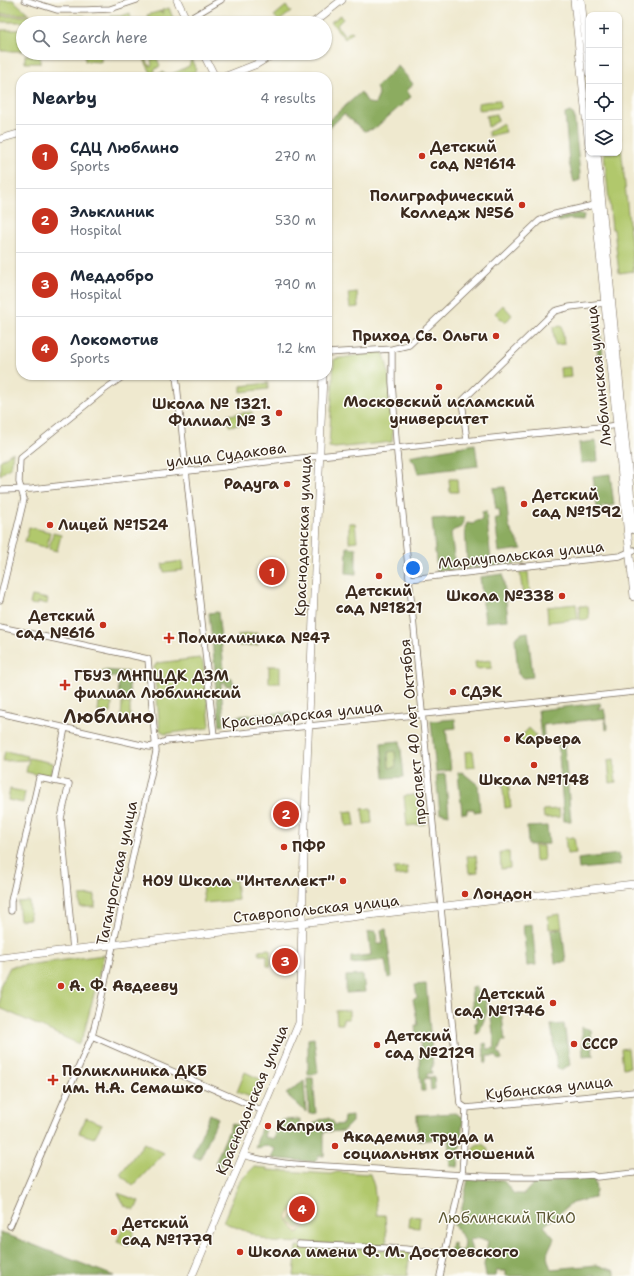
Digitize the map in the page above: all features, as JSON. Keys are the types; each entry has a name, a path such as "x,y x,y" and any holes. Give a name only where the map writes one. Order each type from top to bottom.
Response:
{"main road":[{"path":"177,0 184,16"},
{"path":"322,16 342,0"},
{"path":"574,0 586,120"},
{"path":"581,0 586,48"},
{"path":"206,60 212,72"},
{"path":"237,72 264,60"},
{"path":"0,139 16,134"},
{"name":"Люблинская улица","path":"590,156 598,204 621,425 632,551 634,597"},
{"name":"Люблинская улица","path":"597,156 598,204 605,303 634,530"},
{"name":"Краснодонская улица","path":"192,1276 299,1023 323,380"},
{"name":"Ставропольская улица","path":"0,958 442,908 634,884"}],"street":[{"path":"25,0 57,10 110,9 137,0"},
{"path":"196,16 221,0"},
{"path":"332,353 383,348 392,349 409,345 539,221 551,215 598,204"},
{"path":"467,441 462,401 555,311 570,307 605,303"},
{"name":"проспект 40 лет Октября","path":"392,349 397,448 460,1104 466,1108"},
{"path":"0,600 24,499 19,482 20,458 118,380"},
{"path":"177,380 214,736"},
{"name":"улица Судакова","path":"0,490 22,490 319,456 621,425"},
{"name":"Мариупольская улица","path":"410,579 620,556 632,551"},
{"name":"Таганрогская улица","path":"0,627 148,659 156,745 92,1036 63,1098 10,1226"},
{"name":"Краснодарская улица","path":"0,713 142,746 156,745 166,741 634,692"},
{"path":"54,781 65,728"},
{"path":"11,910 11,900 39,778 68,784 61,818 73,950"},
{"path":"92,1036 261,1110"},
{"name":"Кубанская улица","path":"466,1108 634,1092"},
{"path":"440,1276 462,1175 466,1108"},
{"path":"243,1155 287,1163 462,1175 524,1177 592,1175 597,1177 634,1173"},
{"path":"299,1244 405,1249 444,1254"}],"green space":[{"path":"0,0 13,0 29,14 1,14 1,16 16,16 16,22 0,22"},
{"path":"286,6 291,12 286,16 274,16"},
{"path":"169,8 172,16 147,15 161,11 163,14 162,10"},
{"path":"130,13 130,16 121,16"},
{"path":"341,15 343,19 337,25 345,36 350,31 353,32 345,39 332,21"},
{"path":"1,30 16,30 16,51 1,51"},
{"path":"25,60 40,60 40,63 25,63"},
{"path":"101,60 101,62 85,61"},
{"path":"144,60 150,66 152,65 151,60 158,60 160,66 154,70 155,72 150,72"},
{"path":"191,60 196,69 194,72 176,72 189,66"},
{"path":"398,66 413,84 407,91 411,97 374,129 364,131 344,114 332,125 332,118 361,92 368,103 375,104 379,95 376,87"},
{"path":"500,101 500,108 479,110 478,103"},
{"path":"570,112 574,115 580,174 580,180 574,182 569,163 565,114"},
{"path":"497,114 498,121 488,127 486,116"},
{"path":"503,123 506,132 489,136 488,132"},
{"path":"604,156 622,156 634,271 619,273 614,229 612,229"},
{"path":"579,213 584,215 583,220 570,219 559,222 556,219"},
{"path":"357,292 358,307 350,308 348,293"},
{"path":"503,305 512,315 505,323 495,313"},
{"path":"599,321 603,357 600,359 594,323"},
{"path":"562,326 564,344 555,345 553,327"},
{"path":"382,351 388,368 390,381 393,422 392,442 335,448 329,447 334,360"},
{"path":"570,367 571,377 561,378 560,368"},
{"path":"268,383 268,389 241,392 241,386"},
{"path":"252,412 253,423 229,426 228,415"},
{"path":"596,441 598,461 581,463 579,443"},
{"path":"475,444 478,466 418,473 415,463 409,456"},
{"path":"13,452 11,467 0,475 0,461"},
{"path":"610,474 614,505 601,507 602,514 598,516 593,476"},
{"path":"449,479 457,479 458,492 450,492"},
{"path":"505,487 509,527 522,549 499,552 495,518 500,518 499,509 496,510 493,488"},
{"path":"486,511 491,562 523,558 524,563 437,571 432,519 464,517 462,527 451,533 455,563 467,561 465,528 467,523 473,524 476,521 482,520 482,512"},
{"path":"349,523 355,523 357,541 349,542"},
{"path":"29,527 50,532 47,548 25,542"},
{"path":"53,533 61,535 57,551 49,549"},
{"path":"347,547 356,548 356,574 346,573"},
{"path":"182,561 183,570 164,572 162,564"},
{"path":"528,572 530,595 523,596 520,573"},
{"path":"503,574 508,620 485,622 480,577"},
{"path":"32,596 48,599 47,604 38,602 38,605 30,604"},
{"path":"576,604 578,619 548,622 547,607"},
{"path":"579,606 588,606 589,619 580,620"},
{"path":"218,612 224,669 215,670 209,613"},
{"path":"528,632 533,677 523,678 518,674 515,638 522,633"},
{"path":"257,633 258,645 239,646 238,635"},
{"path":"200,658 203,662 210,725 207,728 165,734 160,730 154,667 157,663"},
{"path":"491,660 492,668 476,669 475,662"},
{"path":"269,666 280,666 280,683 269,683"},
{"path":"103,670 128,672 130,700 119,700 118,678 102,674"},
{"path":"221,675 232,678 234,686 226,686 225,682 221,683 224,725 220,726 215,680"},
{"path":"99,702 112,703 111,713 98,712"},
{"path":"122,703 130,703 130,720 121,719"},
{"path":"600,703 601,707 598,707 598,709 604,709 608,729 606,730 605,718 543,725 544,736 541,737 538,710"},
{"path":"291,712 292,719 238,723 238,716"},
{"path":"455,719 456,728 446,729 451,770 436,772 431,721"},
{"path":"529,728 536,735 525,745 519,739"},
{"path":"400,741 404,777 384,778 381,743","holes":["395,751 396,767 389,768 388,752"]},
{"path":"558,743 564,743 571,821 564,821"},
{"path":"5,751 28,756 27,760 3,761"},
{"path":"395,751 397,767 389,768 388,752"},
{"path":"473,751 475,767 466,768 465,752"},
{"path":"29,758 53,763 50,777 26,772"},
{"path":"614,759 616,782 610,783 608,760"},
{"path":"462,772 478,785 480,811 474,812 474,809 467,809 467,813 462,813 458,773"},
{"path":"445,774 449,815 440,813 436,775"},
{"path":"508,780 511,807 505,808 502,781"},
{"path":"10,789 25,792 23,803 8,800"},
{"path":"422,794 425,824 407,826 404,796"},
{"path":"371,808 372,823 364,824 362,809"},
{"path":"559,809 560,817 544,818 543,810"},
{"path":"353,811 355,825 346,826 344,812"},
{"path":"547,826 549,844 528,845 527,827"},
{"path":"574,837 576,853 567,854 565,838"},
{"path":"534,846 543,846 544,860 535,861"},
{"path":"500,852 509,852 510,868 501,869"},
{"path":"619,854 620,865 579,869 578,859"},
{"path":"467,856 476,856 478,872 469,873"},
{"path":"407,867 408,875 395,876 394,868"},
{"path":"236,880 238,900 204,903 202,883"},
{"path":"95,895 95,907 80,907 80,896"},
{"path":"29,901 30,919 20,920 18,902"},
{"path":"560,914 562,928 549,929 548,916"},
{"path":"532,924 536,965 527,966 523,925"},
{"path":"386,929 392,977 388,978 385,960 351,964 351,957 371,955 368,932 376,931 377,944 383,944 381,930"},
{"path":"562,929 566,962 555,963 551,931"},
{"path":"270,949 271,966 267,966 267,955 259,955 259,950"},
{"path":"104,955 84,1033 79,1044 0,1008 0,986 10,967"},
{"path":"363,975 365,992 346,993 346,976"},
{"path":"426,984 433,1067 431,1067 432,1073 427,1074 427,1077 434,1077 435,1089 431,1090 430,1078 424,1079 425,1091 421,1091 419,1067 419,1055 421,1054 420,1039 416,1039 415,1025 418,1025 413,999 417,998 415,985"},
{"path":"476,987 477,992 485,992 487,1012 479,1033 476,1034 475,1023 478,1022 476,1013 473,1013 471,988"},
{"path":"349,1010 349,1019 343,1019 343,1024 337,1024 336,1011"},
{"path":"499,1010 499,1016 502,1016 505,1041 502,1041 498,1052 502,1059 499,1060 496,1056 487,1056 487,1062 485,1063 483,1044 486,1043 487,1049 495,1048 491,1017 493,1011"},
{"path":"564,1024 570,1065 560,1070 557,1067 551,1025"},
{"path":"582,1027 591,1030 593,1056 583,1057"},
{"path":"314,1038 318,1073 308,1075 308,1039"},
{"path":"628,1048 630,1067 623,1068 621,1049"},
{"path":"245,1072 264,1081 256,1099 237,1092"},
{"path":"307,1078 313,1078 316,1113 309,1114"},
{"path":"304,1081 306,1112 286,1094"},
{"path":"455,1113 463,1118 458,1167 450,1166 448,1138 418,1141 417,1115"},
{"path":"210,1114 218,1118 200,1159 192,1156"},
{"path":"352,1116 352,1122 343,1131 324,1132 324,1156 319,1156 314,1162 271,1158 275,1149 267,1146 255,1148 261,1128 266,1128 264,1137 274,1139 275,1131 281,1120 300,1119 299,1127 305,1131 321,1119 329,1118 335,1125 343,1124 344,1117"},
{"path":"86,1118 102,1124 94,1138 79,1133"},
{"path":"232,1123 240,1127 222,1166 215,1163"},
{"path":"144,1143 164,1153 133,1186 120,1174"},
{"path":"477,1144 483,1144 488,1149 486,1158 483,1160 477,1160 472,1155 472,1149"},
{"path":"254,1167 267,1168 267,1170 331,1174 337,1172 370,1174 374,1186 377,1215 385,1215 387,1245 272,1242 223,1222 240,1181"},
{"name":"Люблинский ПКиО","path":"594,1177 596,1191 594,1198 572,1203 544,1226 554,1238 547,1256 551,1269 597,1265 615,1271 615,1276 506,1276 506,1271 496,1271 495,1276 486,1276 484,1265 488,1241 480,1238 469,1239 472,1251 468,1256 449,1257 452,1242 454,1243 456,1250 462,1251 464,1243 462,1236 453,1224 459,1222 468,1179 503,1180 514,1194 524,1194 534,1183"},
{"path":"118,1193 139,1201 135,1210 125,1206"},
{"path":"410,1216 420,1217 419,1228 409,1227"},
{"path":"123,1227 134,1231 128,1246 117,1242"},
{"path":"0,1232 114,1276 0,1276"},
{"name":"Люблинский ПКиО","path":"297,1246 410,1251 407,1276 294,1276"}],"sand":[{"path":"297,1207 307,1210 310,1221 297,1233 287,1219 287,1216 292,1208","holes":["300,1212 307,1222 298,1229 288,1220"]}],"place":[{"name":"Детский сад №1614","path":"422,156"},
{"name":"Полиграфический Колледж №56","path":"522,205"},
{"name":"Приход Св. Ольги","path":"496,336"},
{"name":"Московский исламский университет","path":"439,387"},
{"name":"Школа № 1321. Филиал № 3","path":"279,413"},
{"name":"Радуга","path":"287,484"},
{"name":"Детский сад №1592","path":"524,504"},
{"name":"Лицей №1524","path":"50,525"},
{"name":"СДЦ Люблино","path":"272,572"},
{"name":"Детский сад №1821","path":"379,576"},
{"name":"Школа №338","path":"562,596"},
{"name":"Детский сад №616","path":"103,625"},
{"name":"Поликлиника №47","path":"169,638"},
{"name":"ГБУЗ МНПЦДК ДЗМ филиал Люблинский","path":"65,685"},
{"name":"СДЭК","path":"453,692"},
{"name":"Карьера","path":"507,739"},
{"name":"Школа №1148","path":"534,765"},
{"name":"Эльклиник","path":"286,814"},
{"name":"ПФР","path":"284,847"},
{"name":"НОУ Школа \"Интеллект\"","path":"343,881"},
{"name":"Лондон","path":"465,894"},
{"name":"Меддобро","path":"285,961"},
{"name":"А. Ф. Авдееву","path":"61,986"},
{"name":"Детский сад №1746","path":"553,1003"},
{"name":"СССР","path":"574,1044"},
{"name":"Детский сад №2129","path":"377,1045"},
{"name":"Поликлиника ДКБ им. Н.А. Семашко","path":"53,1080"},
{"name":"Каприз","path":"268,1126"},
{"name":"Академия труда и социальных отношений","path":"335,1146"},
{"name":"Локомотив","path":"302,1209"},
{"name":"Детский сад №1779","path":"114,1232"},
{"name":"Школа имени Ф. М. Достоевского","path":"240,1252"}],"district":[{"name":"Люблино","path":"109,716"}]}
